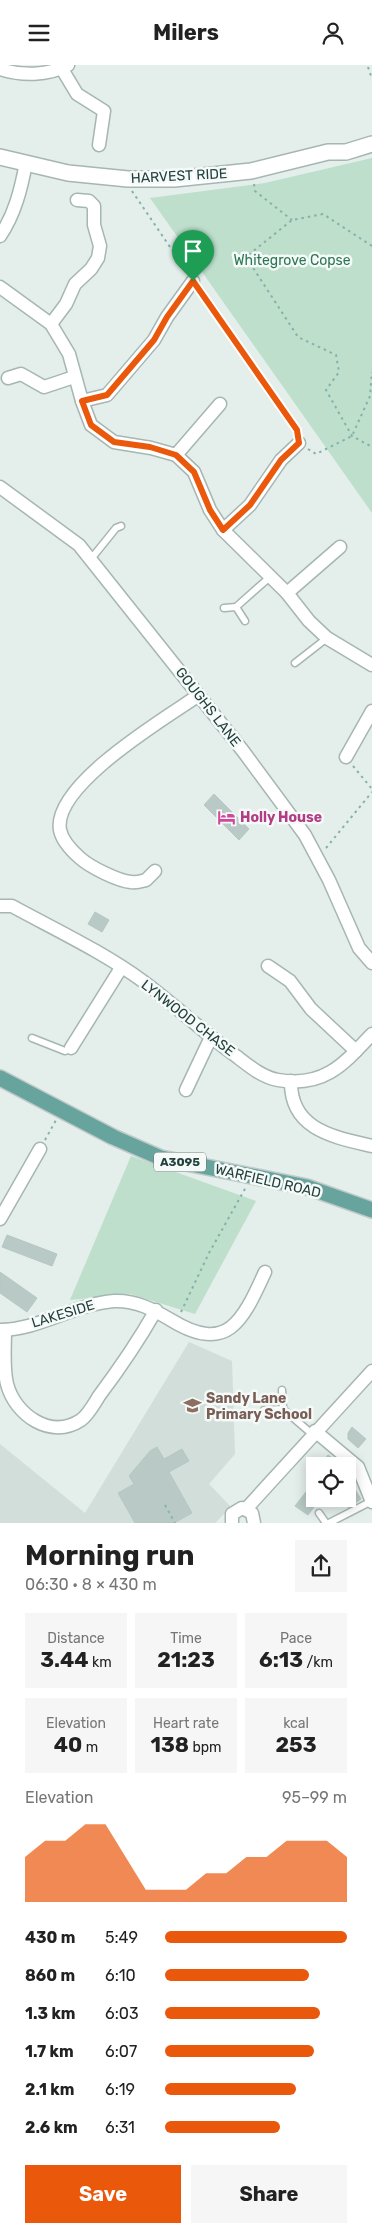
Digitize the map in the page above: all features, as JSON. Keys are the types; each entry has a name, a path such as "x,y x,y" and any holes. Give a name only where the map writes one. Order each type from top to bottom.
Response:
{"main road":[{"name":"WARFIELD ROAD","path":"0,1078 61,1111 161,1158 307,1187 372,1210"}],"street":[{"path":"0,69 10,72 40,74 65,67 77,94 104,111 99,145"},
{"name":"HARVEST RIDE","path":"328,153 337,145 372,134"},
{"name":"HARVEST RIDE","path":"0,157 91,176 128,179 174,179 251,171 372,145"},
{"path":"0,236 11,217 19,196 26,163"},
{"path":"52,324 76,284 91,269 98,258 100,246 94,225 94,207 89,201 77,200"},
{"path":"82,401 107,395 154,340 167,317 193,281"},
{"path":"0,287 52,324 69,355 74,377 91,425 114,442 150,447 176,455 194,472 210,510 223,530 287,593 308,621 327,638 372,665"},
{"path":"8,378 21,374 44,387 74,377"},
{"path":"176,455 220,404"},
{"path":"223,530 250,505 281,460 299,443"},
{"name":"GOUGHS LANE","path":"0,487 79,545 199,695 305,835 318,857 359,948 372,963"},
{"path":"287,593 340,547"},
{"path":"154,871 146,880 131,882 94,868 80,859 67,845 60,829 64,811 85,779 110,756 199,695"},
{"path":"346,757 372,711"},
{"name":"LYNWOOD CHASE","path":"0,906 12,906 144,982 210,1037 258,1072 278,1080 307,1080 335,1072 372,1034"},
{"path":"268,966 290,981 311,1009 356,1051"},
{"path":"71,1048 121,968"},
{"path":"186,1090 210,1037"},
{"path":"291,1081 295,1108 308,1123 331,1136 372,1145"},
{"path":"0,1219 40,1149"},
{"name":"LAKESIDE","path":"2,1330 49,1320 90,1303 117,1301 156,1309 176,1323 209,1336 222,1333 234,1325 265,1272"},
{"path":"2,1330 7,1384 14,1399 28,1416 43,1426 64,1428 82,1420 136,1347 156,1309"},
{"path":"232,1523 235,1511 246,1509 314,1432 372,1371"},
{"path":"314,1432 358,1467 372,1501"},
{"path":"246,1509 252,1513 254,1523"}],"lane":[{"path":"91,559 116,528 121,526"},
{"path":"224,608 236,607 270,577"},
{"path":"236,607 245,621"},
{"path":"295,663 327,638"},
{"path":"32,1038 65,1051 71,1048"},
{"path":"282,1390 283,1409"},
{"path":"264,1410 283,1409 314,1432"},
{"path":"319,1513 327,1523 372,1501"}],"path":[{"path":"368,67 372,79"},
{"path":"254,185 254,191 292,220"},
{"path":"129,188 297,430 299,443 316,454 352,436 370,396 372,372"},
{"path":"372,246 322,214 292,220 246,257 298,337 336,355 340,371 326,390 352,436 372,447"},
{"path":"318,857 372,791 346,757"},
{"path":"40,1149 61,1111"},
{"path":"176,1323 209,1253 252,1177"},
{"path":"165,1505 175,1523"}],"shaded area":[{"name":"Sandy Lane Primary School","path":"189,1342 232,1361 235,1454 209,1484 231,1507 215,1523 0,1523 0,1444 85,1513"}],"green space":[{"name":"Whitegrove Copse","path":"372,158 372,513 150,198 265,183"},
{"path":"131,1156 256,1201 195,1314 130,1294 70,1300"}],"building":[{"name":"Holly House","path":"214,794 249,829 239,840 204,805"},
{"path":"95,912 109,920 102,932 88,924"},
{"path":"7,1235 57,1254 52,1266 2,1247"},
{"path":"0,1272 37,1298 27,1312 0,1293"},
{"path":"352,1427 366,1439 358,1448 348,1439 348,1433"},
{"path":"157,1447 164,1459 182,1449 189,1461 169,1472 192,1513 174,1523 135,1523 118,1493 134,1484 129,1476 150,1451"},
{"path":"356,1491 361,1499 356,1502"},
{"path":"306,1492 306,1507 314,1507 308,1515 295,1506"}],"place":[{"name":"Holly House","path":"226,817"},
{"name":"Sandy Lane Primary School","path":"192,1406"}],"route":[{"path":"193,281 297,430 299,436 299,443 281,460 250,505 223,530 210,510 194,472 176,455 150,447 114,442 91,425 82,401 107,395 154,340 167,317 193,281"}]}
